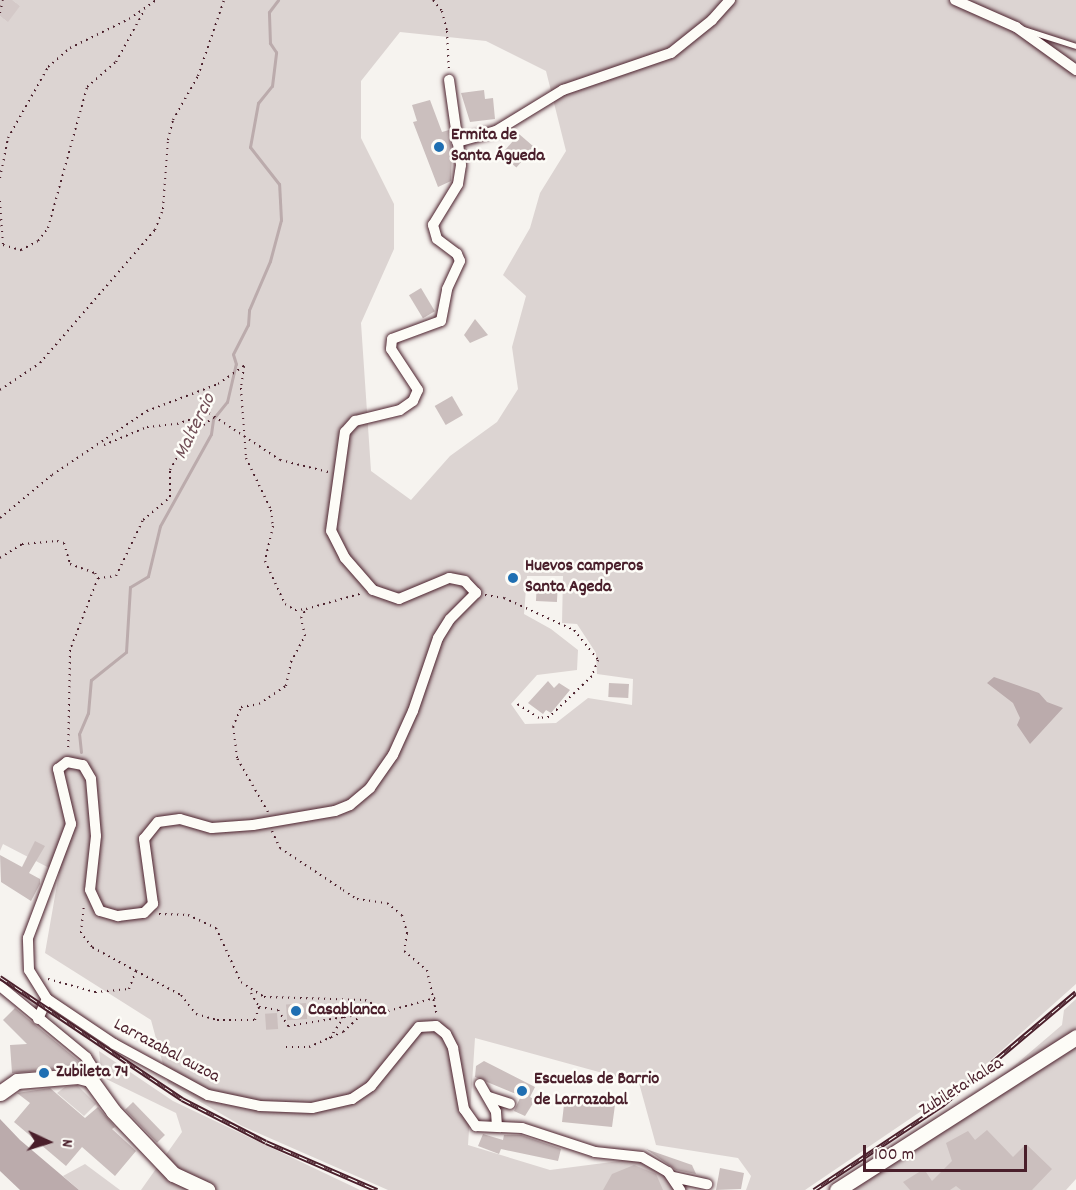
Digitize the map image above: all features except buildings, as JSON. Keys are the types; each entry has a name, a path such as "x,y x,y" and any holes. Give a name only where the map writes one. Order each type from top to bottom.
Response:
{"street":[{"path":"457,142 496,131 563,90 671,53 712,20 730,0"},
{"path":"955,0 1016,27 1076,70"},
{"path":"38,1019 47,999 29,970 28,938 33,918 71,824 59,782 58,769 67,762 83,765 93,790 96,836 92,894 100,911 118,916 144,913 153,904 144,839 158,822 180,819 212,828 271,822 335,811 350,805 370,788 393,755 409,720 438,638 476,593 465,581 449,578 399,599 373,590 345,558 331,531 341,476 345,432 355,421 400,410 413,401 418,390 391,349 392,339 441,321 447,289 460,261 457,254 437,239 433,225 458,184 461,165 449,80"},
{"path":"0,986 86,1058 93,1068 90,1079"},
{"name":"Larrazabal auzoa","path":"47,999 114,1044 208,1095 260,1106 312,1108 352,1099 371,1086 418,1027 436,1026"},
{"path":"436,1026 446,1034 453,1048 464,1109 476,1126 497,1126 545,1133 595,1152 642,1157 673,1177 707,1184"},
{"name":"Zubileta kalea","path":"837,1190 1076,1037"},
{"path":"5,1088 78,1076 90,1079 113,1111 173,1174 207,1190"},
{"path":"480,1084 489,1097 497,1126"},
{"path":"489,1097 510,1104"},
{"path":"673,1177 680,1190"}],"lane":[{"path":"1016,27 1076,46"}],"path":[{"path":"0,13 3,0"},
{"path":"0,178 8,138 48,67 70,48 146,9 156,0"},
{"path":"0,390 40,363 155,230 163,209 168,140 173,120 198,76 224,0"},
{"path":"433,0 442,11 447,32 449,80"},
{"path":"3,244 21,250 38,241 48,228 87,87 116,62 146,9"},
{"path":"0,201 3,244 0,248"},
{"path":"0,518 52,475 98,447 147,411 218,384 244,366 246,458 271,510 273,526 265,561 285,604 295,610 306,609 373,590"},
{"path":"98,447 147,427 177,424 209,413 244,437 294,466 341,476"},
{"path":"98,578 116,576 143,520 170,497 170,470 189,436 214,417"},
{"path":"0,558 22,544 57,541 64,543 70,564 95,573 98,578"},
{"path":"67,762 70,650 98,578"},
{"path":"476,593 504,598 574,630 598,660 592,676 549,717 539,718 516,703"},
{"path":"306,609 301,618 305,636 291,662 286,686 259,704 241,707 233,727 237,758 268,808 280,848 357,898 387,903 402,915 407,933 404,951 427,970 435,998 436,1026"},
{"path":"92,894 81,915 81,933 92,947 181,995 196,1014 217,1020 255,1020 259,1007 241,982 216,928 188,915 144,913"},
{"path":"29,970 50,980 95,992 116,992 129,989 136,971"},
{"path":"251,993 264,997 365,1000 388,1011"},
{"path":"259,1007 278,1010 284,1023 294,1027 388,1011 435,998"},
{"path":"286,1047 309,1047 329,1039 361,1015"},
{"path":"329,1039 344,1017"}],"shaded area":[{"path":"0,0 1076,0 1076,984 973,1076 805,1190 746,1190 751,1176 738,1158 656,1145 639,1083 475,1038 468,1145 550,1170 627,1160 643,1163 665,1175 676,1190 388,1190 242,1126 168,1083 151,1020 45,953 59,873 3,844 0,851","holes":["400,32 486,41 546,71 566,151 540,193 530,228 503,275 526,296 512,347 518,389 497,422 450,456 411,500 371,471 361,323 394,249 394,204 361,138 361,81","527,576 563,576 562,623 577,624 596,653 597,674 633,679 632,705 588,698 556,723 525,724 511,704 537,675 577,670 578,650 551,629 524,614"]},
{"path":"994,677 1039,693 1047,702 1063,708 1030,744 1017,725 1020,718 1013,703 987,683"},
{"path":"1076,999 1076,1030 1001,1077 1062,1025 1064,1010"},
{"path":"1076,1038 1076,1179 1066,1190 842,1190"},
{"path":"99,1051 173,1101 360,1190 141,1190 182,1132 176,1113 102,1077"},
{"path":"77,1085 96,1104 84,1116 57,1093 65,1087"},
{"path":"0,1119 20,1140 79,1190 20,1190 0,1171"},
{"path":"85,1164 120,1190 79,1190 63,1176"}],"waterway":[{"name":"Maltercio","path":"81,752 79,734 88,713 91,680 126,652 130,587 148,576 160,526 211,434 213,419 227,402 236,364 233,354 248,325 249,310 270,261 281,220 279,184 250,147 258,103 272,86 276,52 270,43 269,12 278,0"}],"tunnel":[{"path":"0,16 12,0"}],"railway":[{"path":"0,977 182,1099 266,1142 377,1190"},
{"path":"814,1190 942,1105 1076,992"}],"place":[{"name":"Ermita de Santa Águeda","path":"439,147"},
{"name":"Huevos camperos Santa Ageda","path":"513,578"},
{"name":"Casablanca","path":"296,1011"},
{"name":"Zubileta 74","path":"44,1073"},
{"name":"Escuelas de Barrio de Larrazabal","path":"522,1091"}]}
